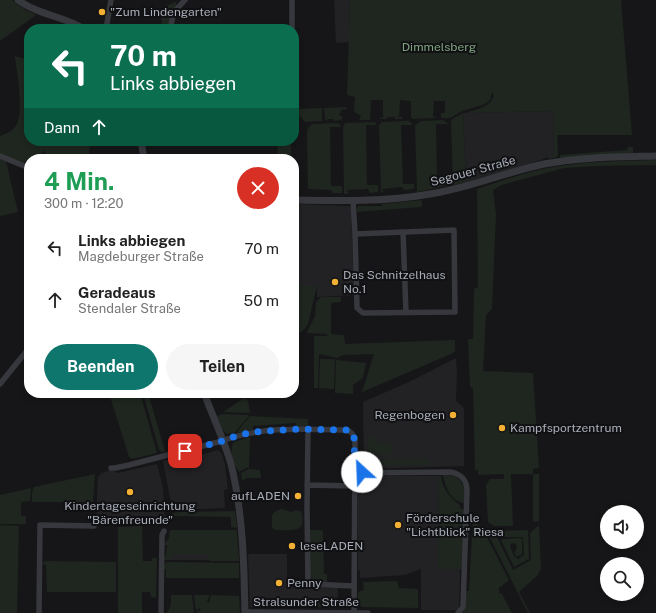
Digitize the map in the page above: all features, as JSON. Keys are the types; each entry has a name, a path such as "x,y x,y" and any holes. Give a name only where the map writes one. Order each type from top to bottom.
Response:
{"street":[{"path":"18,0 34,10 75,24"},
{"path":"107,24 111,0"},
{"path":"171,24 174,12 184,0"},
{"path":"292,0 292,24"},
{"path":"0,156 24,166"},
{"name":"Segouer Straße","path":"299,200 353,201 401,198 452,190 535,166 559,162 586,159 656,156"},
{"path":"353,201 357,308 363,313 455,312 454,223"},
{"path":"355,234 454,230"},
{"path":"403,232 406,313"},
{"path":"0,384 24,354"},
{"path":"206,398 231,466 239,509 244,562 245,613"},
{"path":"309,429 307,485 308,584 354,586"},
{"path":"111,468 129,465 254,432 309,429 350,431 355,440 354,613"},
{"path":"355,472 450,472 463,477 467,491 464,590 463,608 458,613"},
{"path":"307,485 355,486"},
{"path":"39,613 40,525 94,526"},
{"path":"161,613 162,535 164,531"},
{"name":"Stralsunder Straße","path":"245,613 368,613"}],"shaded area":[{"path":"334,0 350,0 349,42 336,43"},
{"path":"553,111 554,155 529,164 466,182 463,113"},
{"path":"299,204 350,206 354,295 317,297 317,286 299,286"},
{"path":"456,358 456,401 464,408 464,466 364,469 363,402 411,381"},
{"path":"218,450 222,454 225,464 228,489 224,490 225,508 172,509 163,461 200,455"},
{"name":"Kindertageseinrichtung \"Bärenfreunde\"","path":"157,464 163,488 165,522 99,525 96,521 98,477 102,473 111,470 118,473"},
{"name":"Förderschule \"Lichtblick\" Riesa","path":"365,476 439,476 438,569 460,569 459,610 421,610 421,569 405,575 360,578 360,570 358,570 358,481"},
{"path":"171,554 209,554 209,560 171,560"},
{"path":"248,554 287,554 287,587 338,588 337,607 250,607"}],"green space":[{"path":"0,0 12,0 24,9 36,15 0,41"},
{"name":"Dimmelsberg","path":"350,0 621,0 632,135 557,135 558,155 557,157 549,159 546,157 554,155 553,111 466,113 486,106 494,96 492,92 490,100 483,105 462,111 450,118 441,117 441,113 445,113 445,101 434,101 433,116 436,118 413,119 411,117 411,101 400,100 399,117 402,117 402,119 387,117 387,119 381,119 380,118 383,118 383,100 371,100 370,120 359,120 361,116 354,112 355,97 347,95"},
{"path":"175,2 177,4 169,24 162,24 162,8"},
{"path":"15,56 24,59 24,146 90,146 89,154 46,154 45,151 41,154 24,154 23,164 0,154 0,136 13,129 18,120 20,112"},
{"path":"347,107 346,110 342,109 339,115 343,117 341,120 325,120 324,108"},
{"path":"322,108 322,121 305,122 299,115 299,109"},
{"path":"463,113 466,182 453,185 451,122 452,119"},
{"path":"443,120 448,124 436,124 437,182 450,182 450,185 417,192 415,125 421,121"},
{"path":"409,121 413,125 401,125 403,184 414,184 414,188 404,190 402,187 382,189 384,192 381,193 379,125 382,122"},
{"path":"345,123 376,123 376,125 366,125 367,185 378,185 378,192 370,193 368,189 347,190 349,194 344,194 343,127"},
{"path":"312,124 340,124 341,127 330,127 331,186 342,186 342,193 333,193 331,190 308,189 308,128"},
{"path":"278,146 291,146 291,154 277,154"},
{"path":"628,147 633,147 633,153 560,160 560,155 627,150"},
{"path":"0,158 6,161 18,212 0,216"},
{"path":"656,160 656,165 564,168 502,185 493,190 496,214 492,309 486,315 483,371 533,373 539,468 533,469 533,474 511,474 513,526 494,526 488,522 486,485 490,479 504,479 504,474 478,475 478,470 475,470 473,388 470,387 468,339 473,339 474,289 478,287 477,189 528,173 572,164"},
{"path":"422,200 422,207 356,212 358,206 382,206 382,204"},
{"path":"299,286 317,286 308,324 302,332 299,332"},
{"path":"321,297 341,297 341,302 331,303 331,334 344,335 345,344 455,340 455,351 362,392 374,354 343,355 337,358 319,354 318,388 314,388 314,336 328,336 326,334 307,332 315,316 316,302"},
{"path":"320,359 335,359 334,389 319,388"},
{"path":"336,360 366,363 363,378 353,385 353,394 335,393"},
{"path":"111,398 141,398 157,453 132,459 129,457"},
{"path":"144,398 149,398 165,451 162,452 159,450"},
{"path":"244,398 248,401 250,413 223,412"},
{"path":"221,414 249,416 235,432 228,434 224,432 217,417"},
{"path":"250,416 308,419 308,425 306,427 296,427 296,423 253,426 253,430 236,433"},
{"path":"250,437 249,468 239,472 232,457 232,445 234,442"},
{"path":"368,437 378,437 378,455 368,455"},
{"path":"393,442 393,455 378,455 378,443"},
{"path":"430,459 430,465 368,465 368,460"},
{"path":"249,469 260,470 261,478 247,478 242,481 241,473"},
{"path":"95,474 93,502 32,502 34,487"},
{"path":"533,474 539,474 539,521 533,522"},
{"path":"443,475 450,475 458,478 462,482 465,486 465,503 452,497 447,489"},
{"path":"439,476 441,476 443,485 447,492 460,505 460,508 464,510 463,569 438,569"},
{"path":"31,488 30,501 21,502 21,516 26,516 26,524 0,524 0,495"},
{"path":"281,509 292,512 295,510 301,511 303,518 300,527 292,530 275,530 272,528 272,516 275,512"},
{"path":"235,511 236,528 231,527 231,517 171,516 173,513 180,512"},
{"path":"473,518 488,539 509,580 499,588 499,593 502,594 512,613 463,613 465,608 466,591 469,591"},
{"path":"0,525 19,526 17,613 0,613"},
{"path":"539,525 541,569 537,576 519,592 530,613 528,613 490,538 492,534 496,535 513,570 531,560 530,533"},
{"path":"142,526 143,561 152,561 152,558 157,558 156,598 151,597 150,592 142,592 142,613 118,613 118,527"},
{"path":"170,530 237,530 239,561 209,561 208,554 171,554 171,560 164,560 163,556 166,556 167,545 163,545 169,538"},
{"path":"310,530 322,530 323,532 324,574 327,574 327,583 315,581 310,577"},
{"path":"528,530 529,559 514,567 501,540 522,539 522,554 517,557 514,553 517,548 516,544 512,543 510,546 514,556 518,559 524,555 523,538 504,537 494,531"},
{"path":"45,561 116,562 116,592 47,592 46,565 42,564"},
{"path":"167,562 239,563 239,578 166,578 166,569 163,569 163,565"},
{"path":"397,581 399,588 418,589 418,608 363,607 358,605 358,592 364,590 363,582"},
{"path":"171,595 192,595 194,613 167,613 171,605"},
{"path":"194,595 210,595 207,601 209,603 211,595 239,596 240,613 196,613 201,609 200,608 196,611"}],"place":[{"name":"\"Zum Lindengarten\"","path":"102,12"},
{"name":"Das Schnitzelhaus No.1","path":"335,282"},
{"name":"Regenbogen","path":"453,415"},
{"name":"Kampfsportzentrum","path":"502,428"},
{"name":"Kindertageseinrichtung \"Bärenfreunde\"","path":"130,492"},
{"name":"aufLADEN","path":"298,496"},
{"name":"Förderschule \"Lichtblick\" Riesa","path":"398,525"},
{"name":"leseLADEN","path":"292,546"},
{"name":"Penny","path":"279,583"}],"route":[{"path":"185,451 254,432 298,429 347,430 354,436 355,440 355,472 362,472"}]}
